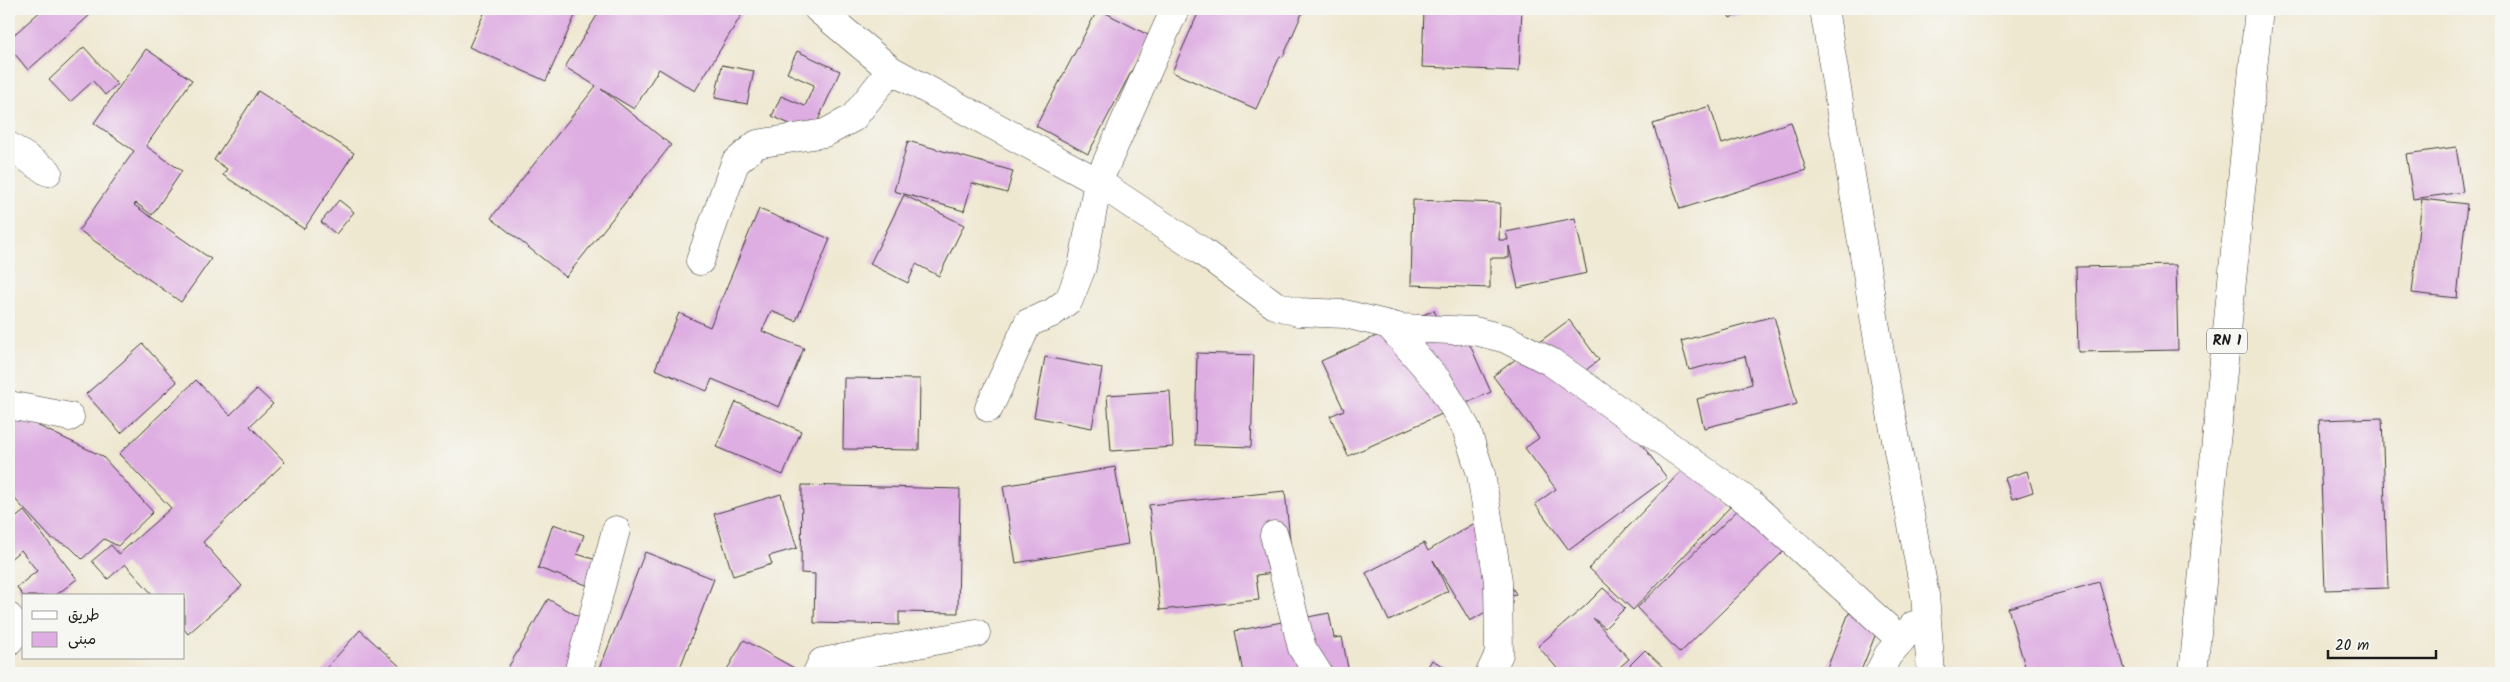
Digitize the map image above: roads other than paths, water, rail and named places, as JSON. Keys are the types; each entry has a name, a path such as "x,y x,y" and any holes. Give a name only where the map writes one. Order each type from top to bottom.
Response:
{"street":[{"path":"818,9 890,70 1098,182 1208,255 1275,305 1298,312 1345,314 1402,328 1475,331 1506,339 1551,362 1750,503 1901,640"},
{"path":"989,408 1028,323 1052,313 1069,300 1082,268 1098,182 1175,9"},
{"path":"1824,9 1882,365 1926,611 1931,673"},
{"name":"RN 1","path":"2193,673 2259,9"},
{"path":"700,261 735,163 757,144 825,133 853,118 890,70"},
{"path":"9,146 48,172"},
{"path":"1389,325 1442,389 1466,428 1481,474 1498,581 1499,654 1490,673"},
{"path":"9,405 70,417"},
{"path":"578,673 616,530"},
{"path":"1274,535 1302,648 1318,673"},
{"path":"1879,673 1888,655 1926,611"},
{"path":"9,617 17,630 9,641"},
{"path":"817,673 822,662 976,633"}]}
